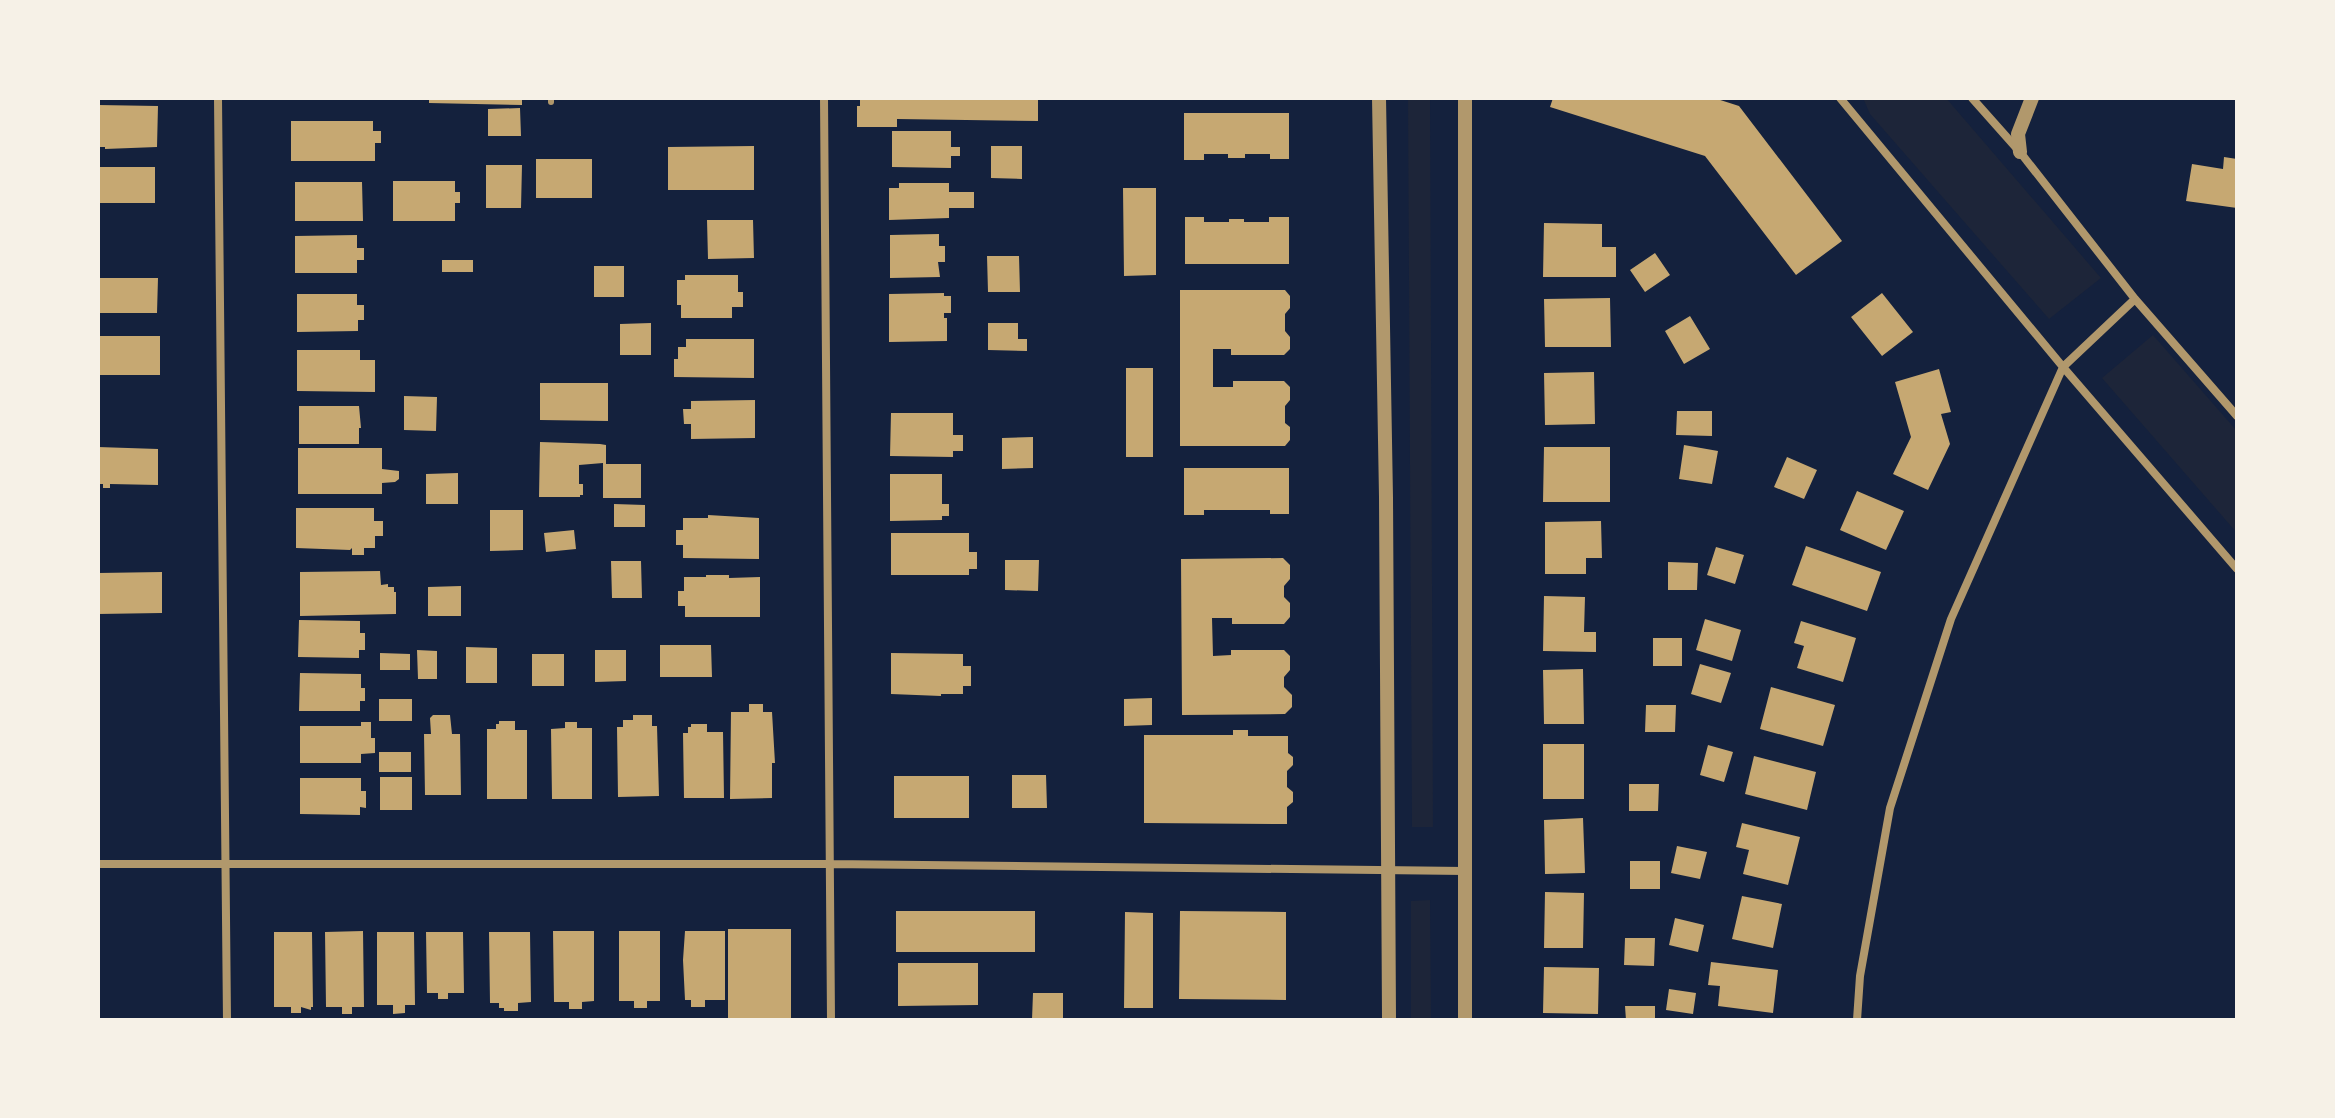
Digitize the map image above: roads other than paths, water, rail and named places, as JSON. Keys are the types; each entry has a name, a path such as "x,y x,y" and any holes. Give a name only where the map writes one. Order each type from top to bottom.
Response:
{"street":[{"path":"218,98 227,1020"},
{"path":"824,98 831,1020"},
{"path":"1379,98 1386,497 1389,1020"},
{"path":"1465,98 1465,1020"},
{"path":"1840,98 2063,367 2237,569"},
{"path":"1972,98 2020,152 2135,299 2237,416"},
{"path":"2020,152 2018,134 2032,98"},
{"path":"1857,1020 1860,976 1890,808 1951,619 2063,367 2135,299"},
{"path":"98,864 829,864 1465,871"}]}
